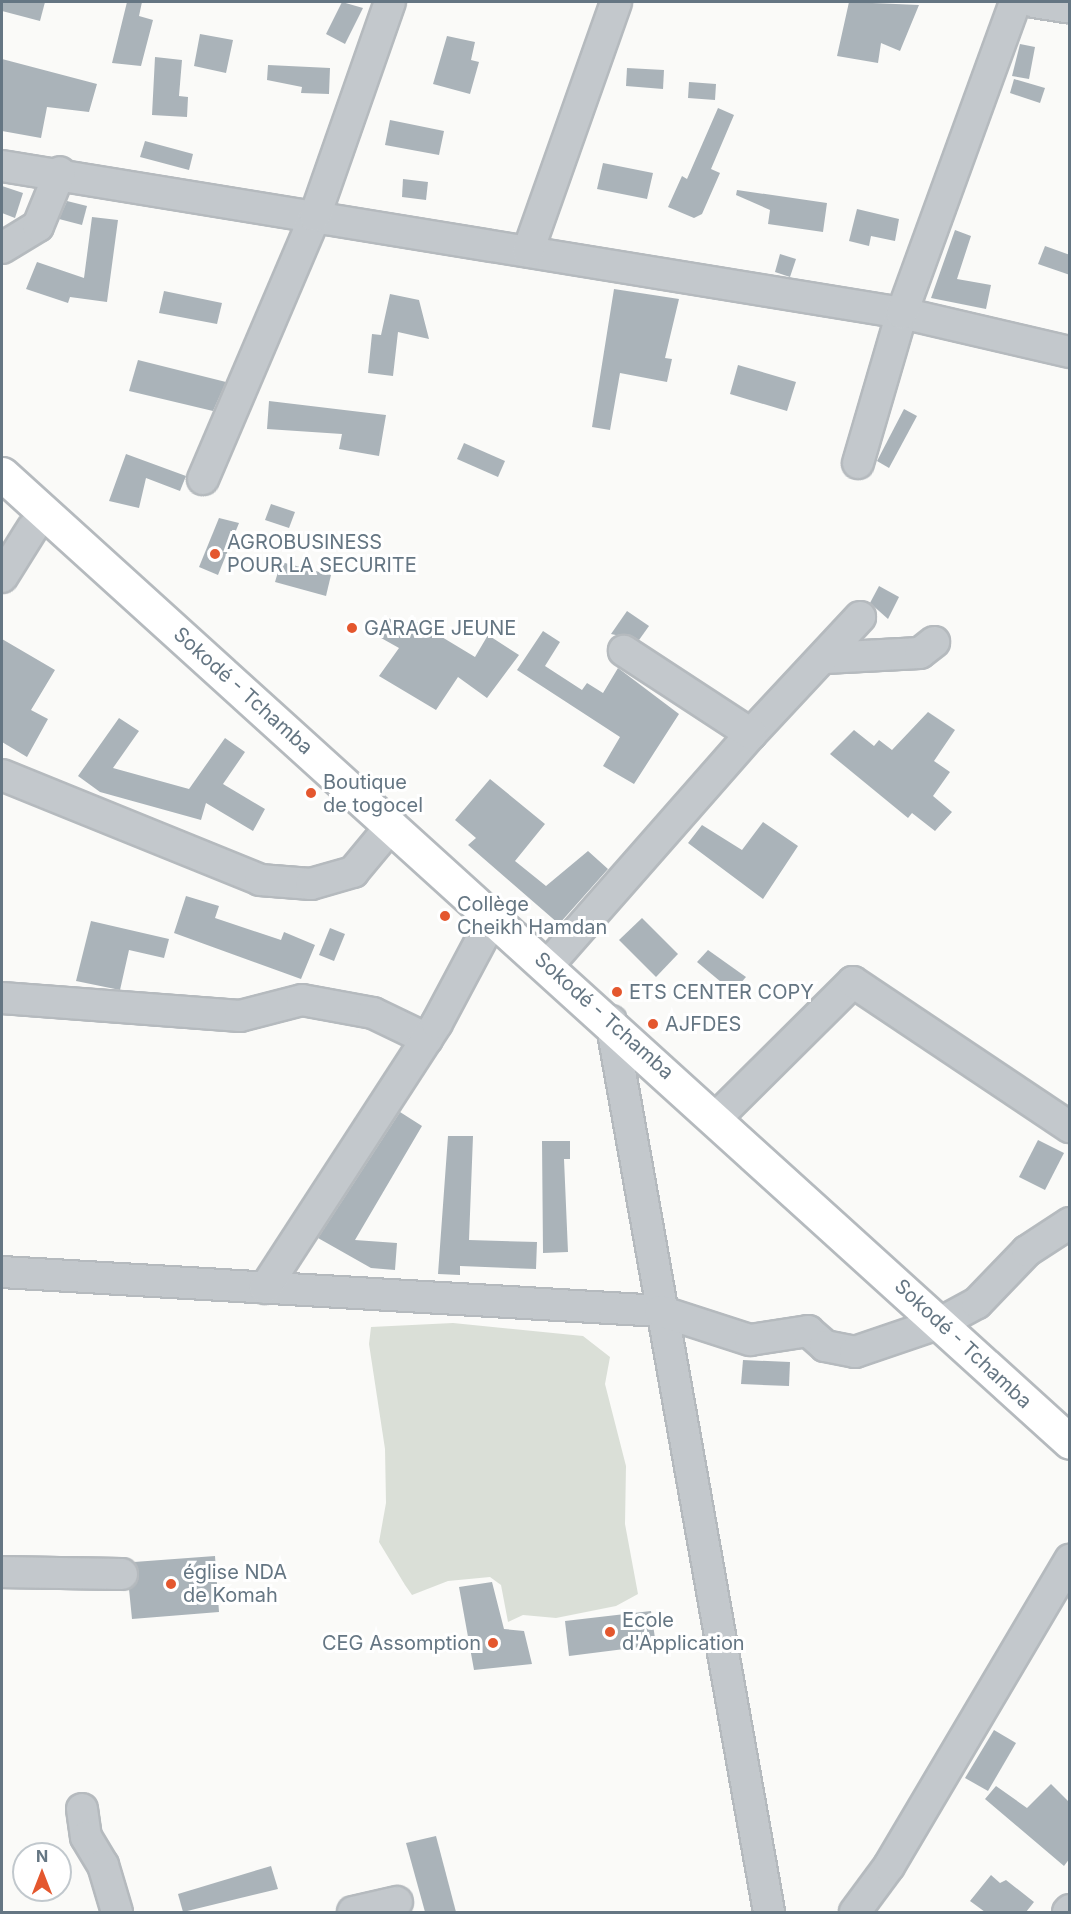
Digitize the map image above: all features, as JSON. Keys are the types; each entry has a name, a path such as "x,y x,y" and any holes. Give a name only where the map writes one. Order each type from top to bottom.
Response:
{"main road":[{"name":"Sokodé - Tchamba","path":"2,474 611,1021 1070,1442"}],"street":[{"path":"203,479 315,216 390,2"},
{"path":"528,251 616,2"},
{"path":"858,463 902,313 1015,2"},
{"path":"1034,2 1070,8"},
{"path":"2,166 60,172 902,313 1070,352"},
{"path":"2,248 38,226 60,172"},
{"path":"2,577 32,529"},
{"path":"548,965 751,734 825,658 860,617"},
{"path":"825,658 920,653 934,642"},
{"path":"624,651 751,734"},
{"path":"2,775 260,880 311,884 353,872 392,825"},
{"path":"265,1288 426,1039 494,916"},
{"path":"716,1118 853,982 1070,1127"},
{"path":"2,998 240,1016 302,1000 373,1013 426,1039"},
{"path":"611,1021 660,1311 768,1912"},
{"path":"2,1272 660,1311 750,1340 808,1331 825,1346 855,1352 940,1323 977,1303 1027,1251 1070,1223"},
{"path":"855,1912 889,1866 1070,1560"},
{"path":"2,1572 122,1575"},
{"path":"82,1809 86,1837 103,1865 117,1912"},
{"path":"353,1912 397,1902"}],"shaded area":[{"path":"453,1323 583,1336 610,1357 605,1384 626,1466 625,1524 638,1594 616,1606 556,1618 523,1615 508,1622 501,1585 490,1577 448,1581 412,1595 405,1585 379,1542 386,1503 385,1449 369,1344 371,1327"}],"building":[{"path":"2,2 45,2 40,21 2,11"},
{"path":"127,2 142,2 139,16 153,20 141,66 112,63"},
{"path":"342,2 363,8 345,44 326,34"},
{"path":"849,2 919,5 900,51 881,43 878,63 837,56"},
{"path":"200,34 233,40 226,73 194,66"},
{"path":"447,36 475,42 471,60 479,62 470,94 433,84"},
{"path":"1020,44 1035,47 1029,79 1012,76"},
{"path":"155,57 182,60 179,96 188,97 187,117 152,115"},
{"path":"2,59 97,84 89,112 47,107 41,138 2,131"},
{"path":"268,65 330,68 329,94 301,93 302,87 267,80"},
{"path":"627,68 664,70 663,89 626,86"},
{"path":"1014,79 1045,88 1040,103 1010,93"},
{"path":"689,82 716,84 715,100 688,98"},
{"path":"718,108 734,115 711,169 720,173 702,214 694,218 668,207 682,176 687,179"},
{"path":"390,120 444,131 439,155 385,145"},
{"path":"145,141 193,154 189,170 140,157"},
{"path":"603,163 653,173 647,199 597,189"},
{"path":"403,179 428,182 426,200 402,197"},
{"path":"2,186 23,193 15,218 2,213"},
{"path":"737,190 827,203 823,232 768,224 770,210 736,195"},
{"path":"67,201 87,206 82,225 59,219"},
{"path":"857,209 899,219 895,241 871,236 869,246 849,241"},
{"path":"92,217 118,220 107,302 70,297 68,303 26,289 37,262 84,278"},
{"path":"955,230 971,236 957,279 991,285 986,309 931,298"},
{"path":"1045,246 1070,255 1070,275 1038,264"},
{"path":"780,254 796,259 790,277 775,272"},
{"path":"614,289 679,299 665,358 672,359 667,382 620,373 610,430 592,427"},
{"path":"164,291 222,303 217,324 159,313"},
{"path":"390,294 419,300 429,339 398,332 393,376 368,373 372,334 381,335"},
{"path":"138,360 226,382 213,411 129,391"},
{"path":"738,365 796,382 787,411 730,394"},
{"path":"269,401 386,415 379,456 339,449 342,434 267,429"},
{"path":"904,409 917,416 889,468 877,461"},
{"path":"464,443 505,461 498,477 457,459"},
{"path":"126,454 186,476 180,491 146,478 139,508 109,501"},
{"path":"271,504 295,512 289,528 265,520"},
{"path":"219,518 239,523 218,575 199,567"},
{"path":"281,562 331,575 326,596 275,582"},
{"path":"879,586 899,597 888,619 870,603"},
{"path":"627,611 649,626 639,640 611,634"},
{"path":"385,616 411,631 417,622 475,657 488,635 519,655 487,698 458,677 436,710 379,676 399,648 374,634"},
{"path":"543,631 560,642 545,666 582,690 587,683 603,693 618,668 679,714 634,784 603,766 620,737 517,670"},
{"path":"2,639 55,670 31,710 48,719 27,757 2,742"},
{"path":"928,712 955,730 934,761 950,772 933,796 952,812 935,831 912,813 908,818 830,754 854,730 874,746 879,740 892,750"},
{"path":"119,718 139,731 113,768 189,789 225,738 245,752 223,784 265,809 253,831 206,803 201,820 100,792 78,776"},
{"path":"490,779 545,824 515,861 546,886 588,851 608,869 559,924 468,845 476,838 455,820"},
{"path":"763,822 798,846 763,899 688,843 702,825 742,850"},
{"path":"186,896 219,906 215,918 281,940 284,932 315,945 301,979 174,933"},
{"path":"642,918 678,954 656,977 619,940"},
{"path":"91,921 169,939 164,958 129,950 120,990 76,981"},
{"path":"330,928 345,934 334,961 319,955"},
{"path":"708,950 746,977 733,992 697,962"},
{"path":"400,1112 422,1126 355,1240 397,1243 395,1270 371,1268 318,1238"},
{"path":"448,1136 473,1136 469,1240 537,1242 536,1269 460,1266 460,1275 438,1274"},
{"path":"1038,1140 1064,1153 1045,1190 1019,1177"},
{"path":"542,1141 570,1141 570,1159 564,1159 568,1252 543,1253"},
{"path":"743,1360 790,1362 789,1386 741,1384"},
{"path":"215,1556 219,1612 132,1619 129,1589 139,1575 134,1562"},
{"path":"492,1582 504,1629 524,1631 532,1664 474,1670 459,1587"},
{"path":"651,1611 656,1645 569,1656 565,1621"},
{"path":"994,1730 1016,1743 988,1791 965,1778"},
{"path":"1051,1784 1070,1803 1070,1858 1064,1866 985,1799 996,1786 1027,1808"},
{"path":"436,1836 456,1912 425,1912 406,1843"},
{"path":"271,1866 278,1889 183,1912 178,1894"},
{"path":"991,1875 1000,1883 1006,1880 1034,1902 1026,1912 985,1912 970,1901"}],"place":[{"name":"AGROBUSINESS POUR LA SECURITE","path":"215,554"},
{"name":"GARAGE JEUNE","path":"352,628"},
{"name":"Boutique de togocel","path":"311,793"},
{"name":"Collège Cheikh Hamdan","path":"445,916"},
{"name":"ETS CENTER COPY","path":"617,992"},
{"name":"AJFDES","path":"653,1024"},
{"name":"église NDA de Komah","path":"171,1584"},
{"name":"Ecole d'Application","path":"610,1632"},
{"name":"CEG Assomption","path":"493,1643"}]}
